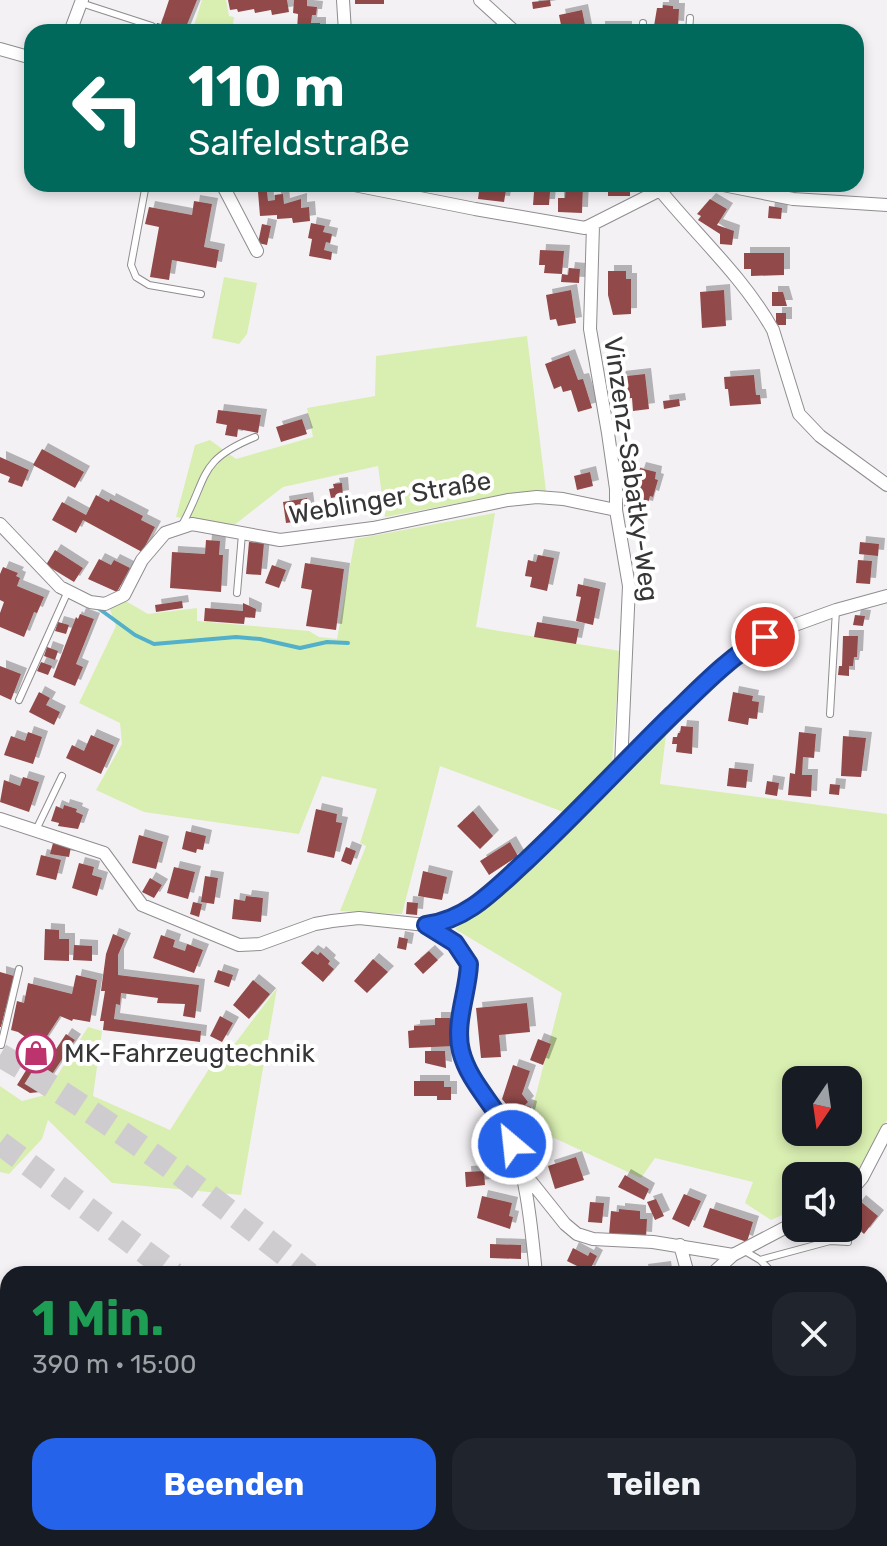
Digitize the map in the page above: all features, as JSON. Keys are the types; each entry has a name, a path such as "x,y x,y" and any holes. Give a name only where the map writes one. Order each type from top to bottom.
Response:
{"street":[{"path":"343,0 344,24"},
{"path":"480,0 506,24"},
{"path":"73,24 82,2"},
{"path":"0,49 24,56"},
{"path":"226,192 257,251"},
{"path":"393,192 585,228 647,192"},
{"path":"662,192 743,285 766,318 773,330 799,414 820,436 887,485"},
{"path":"758,192 793,199 887,205"},
{"name":"Vinzenz-Sabatky-Weg","path":"593,225 590,329 608,433 630,604 621,766"},
{"name":"Weblinger Straße","path":"180,528 192,524 207,525 280,540 373,528 508,500 537,497 616,510"},
{"path":"0,524 60,587 90,602 105,604 124,595 142,560 157,541 165,533 180,528"},
{"path":"0,819 104,853 142,905 239,945 260,944 315,924 359,918 438,924 473,908 547,841 699,688 750,645 836,610 887,596"},
{"path":"426,925 455,943 469,964 460,1048 479,1091 508,1131 523,1179 535,1266"},
{"path":"862,1178 887,1130"},
{"path":"523,1179 529,1179 565,1224 577,1234 593,1239 653,1242 738,1253"},
{"path":"722,1266 738,1253 782,1229"},
{"path":"680,1245 686,1266"}],"lane":[{"path":"82,2 146,24"},
{"path":"690,18 690,24"},
{"path":"145,192 131,265 136,277 149,285 201,294"},
{"path":"180,528 212,461 229,448 255,437"},
{"path":"237,593 242,534"},
{"path":"19,700 68,591"},
{"path":"830,714 836,610"},
{"path":"36,830 62,776"},
{"path":"1,1045 19,969"},
{"path":"760,1260 826,1242"},
{"path":"738,1253 760,1260 766,1266"}],"green space":[{"path":"202,0 226,0 229,16 234,17 233,24 194,24"},
{"path":"224,277 257,283 247,334 239,344 212,338"},
{"path":"527,336 546,491 495,496 385,517 378,466 283,487 233,526 176,517 195,445 210,440 236,459 313,437 307,408 375,396 376,356"},
{"path":"495,513 476,627 620,651 612,764 566,813 440,766 402,914 340,911 366,846 360,843 377,789 322,776 299,834 144,812 96,790 122,744 120,723 79,703 116,626 109,607 124,600 148,614 197,608 197,621 309,631 319,637 337,639 355,539"},
{"path":"667,727 660,784 887,814 887,1120 862,1163 782,1162 782,1215 771,1220 745,1203 753,1182 655,1158 641,1178 528,1126 562,993 455,929"},
{"path":"277,988 241,1195 112,1183 48,1120 42,1139 9,1174 0,1172 0,1086 22,1101 45,1095 88,1027 102,1031 93,1096 170,1130 223,1047 230,1050"}],"building":[{"path":"169,0 197,0 187,24 161,24"},
{"path":"228,0 287,0 289,12 272,15 271,10 255,13 254,9 238,12 237,9 230,10"},
{"path":"294,0 307,0 307,6 317,7 311,23 320,24 297,24 298,14 293,13"},
{"path":"355,0 384,0 384,4 355,4"},
{"path":"550,0 551,6 533,9 532,2"},
{"path":"663,5 679,9 678,24 654,24 657,8 663,8"},
{"path":"582,10 585,24 561,24 559,15"},
{"path":"258,192 267,192 268,201 275,200 275,195 283,194 284,204 301,199 301,208 309,207 310,221 293,223 292,218 260,216"},
{"path":"479,192 506,192 504,202 478,199"},
{"path":"534,192 550,192 549,205 533,205"},
{"path":"565,192 583,192 582,213 558,212 558,198 565,198"},
{"path":"608,192 630,192 630,196 608,196"},
{"path":"710,199 727,209 717,225 734,231 732,245 720,244 720,234 698,220 701,216 697,214"},
{"path":"194,201 212,204 204,247 219,250 216,268 172,260 169,280 150,277 159,227 145,224 149,207 192,215"},
{"path":"769,206 782,208 781,219 768,218"},
{"path":"311,223 325,226 323,232 332,234 324,250 332,252 331,260 309,256"},
{"path":"262,224 271,226 267,245 258,243"},
{"path":"540,250 564,251 562,274 544,273 545,265 539,265"},
{"path":"744,253 784,253 784,275 751,276 751,269 744,269"},
{"path":"569,268 580,269 579,283 561,282 562,274 568,275"},
{"path":"608,271 626,271 626,279 631,279 631,314 613,315 608,295"},
{"path":"571,290 576,323 558,326 556,319 550,320 546,295"},
{"path":"724,290 726,326 702,328 700,292"},
{"path":"772,292 783,292 787,306 772,306"},
{"path":"776,313 786,313 786,325 776,325"},
{"path":"569,355 578,380 583,379 592,408 578,412 571,390 563,392 561,386 554,389 545,364"},
{"path":"645,374 649,409 633,411 632,398 621,399 618,377"},
{"path":"754,375 756,395 760,395 761,404 730,406 724,377"},
{"path":"679,399 680,406 664,409 663,401"},
{"path":"218,410 261,415 258,433 238,429 237,437 225,435 227,425 216,423"},
{"path":"302,419 307,434 281,442 276,427"},
{"path":"42,449 84,472 75,488 33,465"},
{"path":"0,457 29,470 22,487 8,482 10,477 0,473"},
{"path":"640,468 656,472 655,479 658,480 653,497 650,496 647,507 634,504 635,510 626,512 623,499 632,497 633,493 627,491 631,473 638,474"},
{"path":"590,472 593,486 577,490 574,476"},
{"path":"342,483 343,496 331,498 329,489 334,488 333,484"},
{"path":"96,495 143,516 141,520 155,527 142,552 83,520 76,533 52,520 62,502 86,515"},
{"path":"307,498 310,520 286,523 283,502"},
{"path":"206,540 220,541 219,555 223,555 221,592 170,588 172,552 205,554"},
{"path":"249,542 264,543 261,575 246,574"},
{"path":"860,542 879,544 878,556 859,554"},
{"path":"55,550 83,568 74,582 46,565"},
{"path":"538,555 554,558 547,591 530,587 532,577 525,576 528,560 536,562"},
{"path":"99,559 111,565 114,560 130,568 117,592 88,579"},
{"path":"858,560 872,561 870,584 856,583"},
{"path":"305,563 344,569 336,630 306,626 312,590 301,588"},
{"path":"272,565 286,570 279,588 265,583"},
{"path":"3,567 18,573 17,586 44,597 24,637 0,627 4,602 0,600"},
{"path":"578,584 600,589 593,625 576,621 581,597 576,596"},
{"path":"182,601 183,608 156,612 155,605"},
{"path":"243,603 256,609 255,618 245,617 244,624 204,621 205,608 243,611"},
{"path":"80,614 94,619 76,664 83,667 75,686 53,677 76,617 78,619"},
{"path":"855,615 865,616 863,626 853,625"},
{"path":"58,622 69,625 66,634 55,631"},
{"path":"537,622 579,629 576,644 534,637"},
{"path":"843,636 858,636 857,657 854,657 853,666 849,666 849,676 838,675 839,666 842,666"},
{"path":"47,647 58,651 55,660 44,656"},
{"path":"41,662 52,666 48,675 37,671"},
{"path":"0,666 21,674 11,700 0,695"},
{"path":"39,692 50,698 46,705 60,712 54,725 29,712"},
{"path":"733,692 753,696 752,701 759,702 757,719 749,718 748,725 728,721"},
{"path":"681,726 693,727 692,754 676,752 677,744 672,744"},
{"path":"28,732 42,737 33,764 4,755 11,736 25,741"},
{"path":"799,732 816,734 814,758 803,757 802,775 812,775 811,797 788,795 790,773 795,774"},
{"path":"91,735 114,745 101,774 66,758 72,745 84,751"},
{"path":"843,736 866,738 861,777 841,776"},
{"path":"729,768 748,770 746,788 727,786"},
{"path":"23,777 39,782 29,812 0,802 4,780 20,786"},
{"path":"767,781 779,783 777,796 765,794"},
{"path":"830,784 840,785 839,795 829,794"},
{"path":"64,805 77,809 76,812 83,815 78,829 58,826 59,823 51,821 56,806 63,809"},
{"path":"316,809 337,814 336,822 342,823 334,858 307,852"},
{"path":"473,811 493,836 480,849 457,826"},
{"path":"186,831 206,836 203,850 197,849 196,853 182,849"},
{"path":"139,835 163,842 156,869 132,863"},
{"path":"510,842 518,856 489,875 480,861"},
{"path":"53,843 71,847 69,857 50,854"},
{"path":"346,847 356,851 351,865 341,861"},
{"path":"41,855 61,860 56,880 36,875"},
{"path":"79,863 94,867 92,875 102,878 97,896 72,888"},
{"path":"174,867 195,872 188,899 167,893"},
{"path":"423,871 447,877 442,900 418,896"},
{"path":"205,876 218,878 214,904 201,902"},
{"path":"150,878 162,885 154,898 142,892"},
{"path":"246,896 263,898 261,922 232,919 234,899 245,901"},
{"path":"193,902 202,904 199,917 190,914"},
{"path":"407,902 418,903 417,915 406,914"},
{"path":"45,929 59,930 59,939 69,939 69,961 44,960"},
{"path":"113,934 125,939 118,955 118,975 199,985 195,1018 183,1016 185,1004 157,1003 158,998 121,993 114,1019 201,1031 200,1042 103,1030 104,1021 100,1021 105,991 101,991 106,954"},
{"path":"161,935 175,940 173,947 185,951 187,944 203,950 194,973 153,958"},
{"path":"399,937 408,939 406,950 397,948"},
{"path":"74,945 92,946 92,961 73,960"},
{"path":"312,951 318,955 320,952 334,969 323,982 301,963"},
{"path":"429,951 438,960 423,974 414,964"},
{"path":"373,959 388,972 367,993 354,981"},
{"path":"218,970 233,975 229,987 214,982"},
{"path":"0,972 14,976 1,1027 0,1027"},
{"path":"76,975 97,980 90,1022 72,1021 60,1016 40,1047 11,1030 17,1001 24,1003 28,983 72,994"},
{"path":"253,980 270,994 249,1019 233,1005"},
{"path":"527,1003 530,1032 499,1035 501,1057 481,1058 476,1008"},
{"path":"220,1016 233,1023 222,1042 210,1036"},
{"path":"435,1018 450,1018 450,1028 455,1028 455,1046 409,1048 408,1031 414,1030 414,1026 435,1025"},
{"path":"66,1034 75,1040 40,1092 30,1093 17,1085 30,1064 41,1072"},
{"path":"538,1039 551,1044 543,1065 530,1060"},
{"path":"425,1051 445,1051 446,1068 425,1063"},
{"path":"513,1065 530,1071 522,1094 528,1102 525,1105 531,1107 529,1116 514,1114 502,1099"},
{"path":"414,1081 444,1081 444,1087 451,1087 451,1100 437,1100 437,1096 414,1096"},
{"path":"497,1142 506,1166 489,1173 479,1149"},
{"path":"576,1157 584,1180 555,1189 548,1166"},
{"path":"484,1171 485,1185 466,1187 465,1172"},
{"path":"625,1175 649,1189 644,1200 618,1187"},
{"path":"684,1194 701,1201 689,1227 672,1219"},
{"path":"482,1196 512,1203 510,1229 477,1218"},
{"path":"656,1199 664,1216 655,1220 647,1202"},
{"path":"590,1202 604,1203 602,1223 588,1222"},
{"path":"862,1203 878,1216 864,1234 862,1232"},
{"path":"710,1208 753,1222 747,1242 703,1227"},
{"path":"619,1209 640,1211 640,1219 647,1219 646,1238 609,1235 611,1211 619,1212"},
{"path":"490,1244 521,1245 521,1259 490,1258"},
{"path":"573,1248 588,1256 590,1252 597,1256 592,1266 577,1266 567,1261"}],"waterway":[{"path":"98,608 135,635 154,644 236,637 300,648 327,642 348,643"}],"tunnel":[{"path":"0,1055 159,1159 299,1266"},
{"path":"0,1143 163,1266"}],"place":[{"name":"MK-Fahrzeugtechnik","path":"36,1053"}],"route":[{"path":"512,1144 508,1131 479,1091 460,1048 469,964 455,943 426,925 438,924 473,908 547,841 699,688 750,645 765,637"}]}
